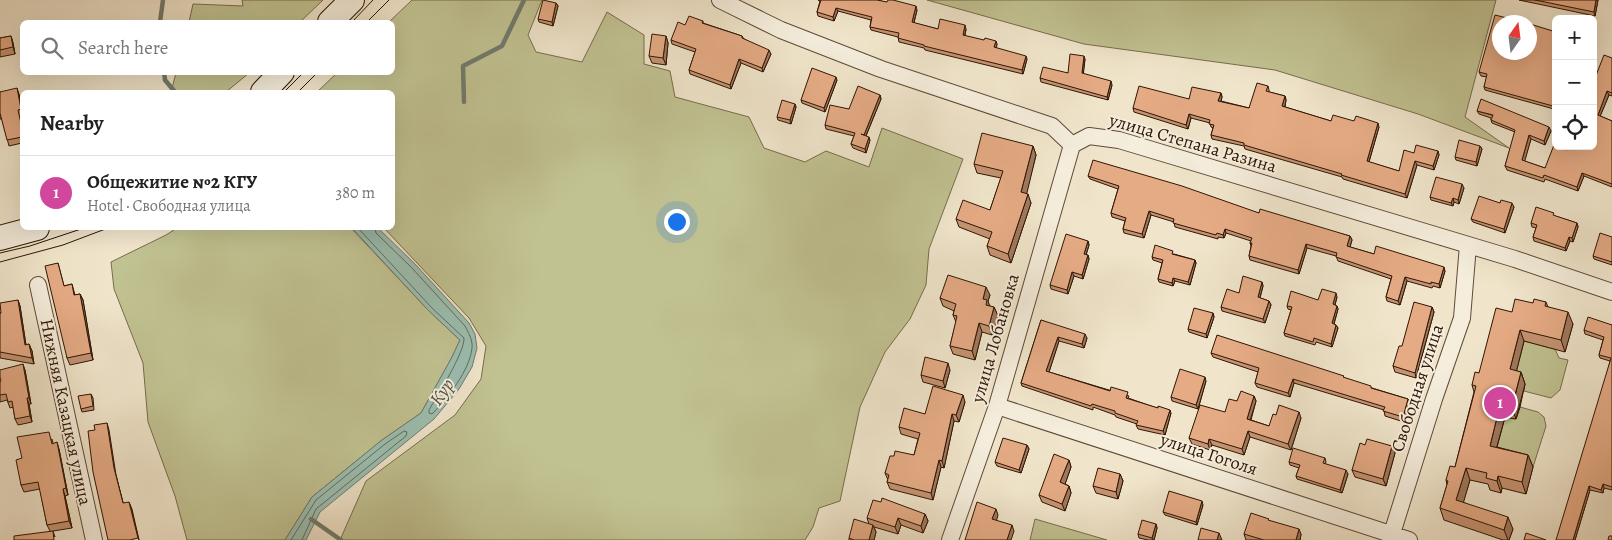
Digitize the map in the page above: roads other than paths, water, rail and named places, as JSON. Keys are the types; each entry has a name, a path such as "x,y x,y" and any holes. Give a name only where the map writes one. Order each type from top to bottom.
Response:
{"main road":[{"path":"332,20 352,0"},
{"path":"265,90 279,75"},
{"path":"1,234 26,230"}],"street":[{"path":"720,0 781,30 881,69 1052,126 1072,145"},
{"name":"улица Степана Разина","path":"1072,145 1089,136 1119,140 1515,259 1612,292"},
{"name":"улица Лобановка","path":"950,540 997,406 1072,145"},
{"name":"Свободная улица","path":"1391,538 1434,399 1462,318 1468,245"},
{"name":"Нижняя Казацкая улица","path":"38,285 94,540"},
{"name":"улица Гоголя","path":"997,406 1391,538 1409,540"}],"water":[{"path":"354,230 380,230 415,264 469,323 475,334 477,348 472,367 459,389 434,419 320,512 306,540 285,540 312,497 382,440 421,413 460,340 429,311"}],"waterway":[{"name":"Кур","path":"160,20 163,0"},
{"path":"464,102 463,66 502,46 524,0"},
{"name":"Кур","path":"164,75 165,80 173,90"},
{"path":"311,519 341,540"}],"tram line":[{"path":"354,20 373,0"},
{"path":"369,20 389,0"},
{"path":"286,90 301,75"},
{"path":"300,90 315,75"},
{"path":"0,253 30,246 78,230"},
{"path":"0,262 63,245 103,230"}],"place":[{"name":"Общежитие №2 КГУ","path":"1500,403"}]}
